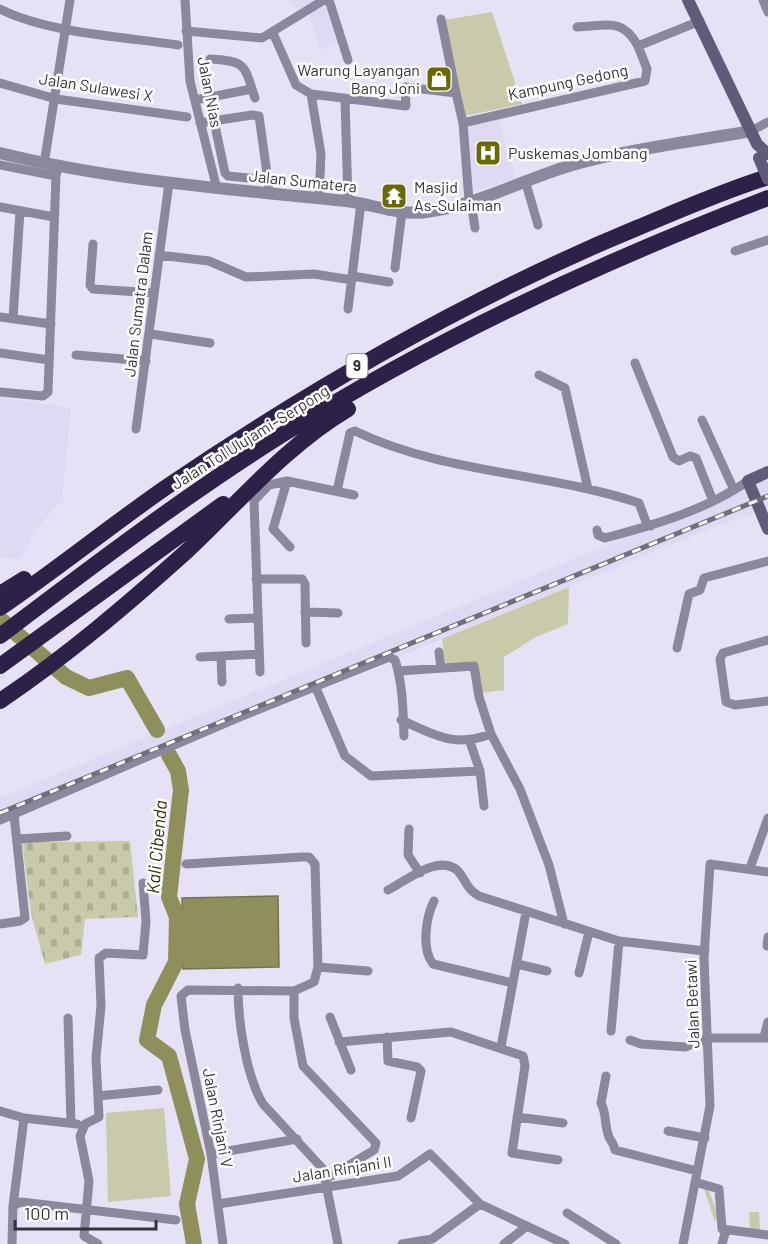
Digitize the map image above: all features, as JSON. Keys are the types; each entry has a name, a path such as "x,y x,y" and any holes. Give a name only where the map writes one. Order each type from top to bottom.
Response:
{"highway":[{"name":"Jalan Tol Ulujami–Serpong","path":"0,608 21,587 311,392 464,308 594,246 680,209 768,178"},
{"name":"Jalan Tol Ulujami–Serpong","path":"0,636 180,503 280,435 481,321 568,280 768,198"},
{"path":"0,666 274,467 333,418 418,368 642,249"},
{"path":"0,702 51,667 98,627 187,550 274,467"},
{"path":"0,594 21,587"}],"main road":[{"path":"688,0 763,156 768,178"},
{"path":"767,531 748,481 768,472"}],"street":[{"path":"44,164 70,0"},
{"name":"Jalan Nias","path":"185,0 190,81 217,189"},
{"path":"186,31 262,38 327,0 348,60"},
{"path":"763,0 768,12"},
{"path":"0,9 17,18 66,28 178,45"},
{"path":"441,19 463,123 470,201 475,228"},
{"name":"Kampung Gedong","path":"638,46 700,21"},
{"name":"Kampung Gedong","path":"463,123 645,81 647,69 631,32 623,26 577,27"},
{"path":"273,33 297,85 310,94 406,106 405,87 456,93"},
{"path":"195,100 254,93 240,63 210,59"},
{"name":"Jalan Sulawesi X","path":"0,83 56,99 188,117"},
{"path":"310,94 321,154 319,199"},
{"path":"345,100 348,201"},
{"path":"200,123 252,115 259,116 270,195"},
{"path":"214,121 225,173 228,176 268,180"},
{"path":"751,131 768,122"},
{"name":"Jalan Sumatera","path":"0,165 270,195 348,201 402,212 426,212 470,201 525,180 610,154 751,131"},
{"name":"Jalan Sumatera","path":"0,153 44,164 57,171"},
{"path":"0,392 43,396 48,392 57,171"},
{"path":"525,180 538,225"},
{"name":"Jalan Sumatra Dalam","path":"136,429 151,334 154,293 169,183"},
{"path":"348,309 361,203"},
{"path":"0,207 54,217"},
{"path":"14,320 20,211"},
{"path":"395,268 402,212"},
{"path":"735,251 768,240"},
{"path":"93,244 90,285 93,289 154,293"},
{"path":"159,255 209,261 246,277 314,274 389,282"},
{"path":"0,317 51,324"},
{"path":"151,334 210,343"},
{"path":"0,353 48,360"},
{"path":"76,356 147,361"},
{"path":"634,363 673,457 679,461 690,456 696,458 713,501"},
{"path":"539,375 565,387 588,489"},
{"path":"702,420 734,490"},
{"path":"337,491 346,441 350,433 356,430 379,442 508,476 588,489 639,503 646,522 651,526"},
{"path":"287,481 273,529 290,547"},
{"path":"260,672 255,501 268,485 287,481 354,495"},
{"path":"597,530 598,536 605,538 651,526 713,501 748,481"},
{"path":"677,648 689,594 700,591 704,578 768,561"},
{"path":"256,579 302,579 305,584 306,643"},
{"path":"305,612 338,613"},
{"path":"229,619 257,618"},
{"path":"768,642 723,654 720,659 723,699 729,705 768,701"},
{"path":"439,652 441,668"},
{"path":"200,657 259,654"},
{"path":"221,656 222,682"},
{"path":"0,820 237,718 389,657 395,660 399,671 404,736"},
{"path":"399,671 441,668 444,670 474,666 479,697 491,734 520,789 549,865 564,924"},
{"path":"316,688 345,756 371,776 480,771"},
{"path":"401,720 448,738 470,742 491,734"},
{"path":"470,742 480,771 484,806"},
{"path":"0,924 25,918 14,815"},
{"path":"750,868 768,818"},
{"path":"409,829 408,855 420,873"},
{"path":"18,839 67,836"},
{"path":"186,864 302,857 314,861 318,967 314,982 294,990 238,988 238,1023 257,1092 263,1104 323,1169 338,1244"},
{"name":"Jalan Betawi","path":"683,1244 710,1106 705,951 710,864 768,872"},
{"path":"388,890 436,865 450,866 459,872 472,893 526,912 619,941 705,951"},
{"path":"0,1111 24,1118 71,1124 85,1124 99,1117 96,1058 101,1006 99,958 106,953 143,955 146,921 143,883"},
{"path":"434,901 429,912 426,933 429,959 433,964 513,983"},
{"path":"501,1047 526,912"},
{"path":"579,973 589,932"},
{"path":"611,1032 619,941"},
{"path":"517,964 547,971"},
{"path":"318,967 368,971"},
{"name":"Jalan Rinjani V","path":"223,1244 211,1154 180,998 188,990 238,988"},
{"path":"294,990 294,1018 303,1066 373,1137 376,1143 374,1150 327,1183"},
{"path":"330,1017 351,1070"},
{"path":"68,1018 71,1124"},
{"path":"630,1040 641,1044 685,1047 708,1038 766,1038 768,1022"},
{"path":"339,1042 450,1032 501,1047 524,1058 512,1153 558,1160"},
{"path":"387,1037 388,1061 417,1067 421,1071 411,1118"},
{"path":"606,1076 601,1103 606,1110 609,1138 614,1143 615,1150 697,1171"},
{"path":"98,1096 158,1090"},
{"path":"517,1117 563,1123"},
{"path":"12,1244 13,1206 24,1118"},
{"path":"85,1124 80,1136 89,1181 84,1236 98,1244"},
{"path":"668,1131 705,1138"},
{"path":"211,1154 297,1139"},
{"name":"Jalan Rinjani II","path":"218,1204 327,1183 398,1176 430,1154 480,1204"},
{"path":"695,1182 719,1189 721,1224 726,1230 768,1235"},
{"path":"13,1206 21,1202 32,1202 176,1220"},
{"path":"402,1244 434,1241 480,1204 565,1244"},
{"path":"567,1213 616,1244"},
{"path":"504,1244 526,1226"},
{"path":"722,1244 726,1230"}],"shaded area":[{"path":"289,0 328,0 341,42 321,50 307,9 300,13"},
{"name":"Puskemas Jombang","path":"499,120 516,178 471,193 465,128"},
{"path":"0,397 71,408 62,500 36,529 21,559 0,558"},
{"path":"768,478 768,508 714,527 0,821 0,798"},
{"path":"278,896 279,967 183,969 182,898"}],"green space":[{"path":"492,12 522,104 465,116 444,20"},
{"path":"569,587 568,624 536,637 504,657 504,690 481,693 476,663 446,666 442,639"},
{"path":"130,841 138,917 85,919 81,955 45,964 31,914 22,842"},
{"path":"164,1108 171,1196 108,1202 106,1113"},
{"path":"704,1189 708,1189 718,1214 715,1222"},
{"path":"749,1212 759,1212 760,1229 750,1230"}],"waterway":[{"name":"Kali Cibenda","path":"0,619 66,677 89,688 127,678 157,730"},
{"name":"Kali Cibenda","path":"169,755 178,771 181,790 169,897 177,917 176,962 154,1005 147,1040 169,1056 197,1159 187,1204 194,1244"}],"railway":[{"path":"0,813 768,496"}],"place":[{"name":"Warung Layangan Bang Joni","path":"439,79"},
{"name":"Puskemas Jombang","path":"488,153"},
{"name":"Masjid As-Sulaiman","path":"394,196"}]}
